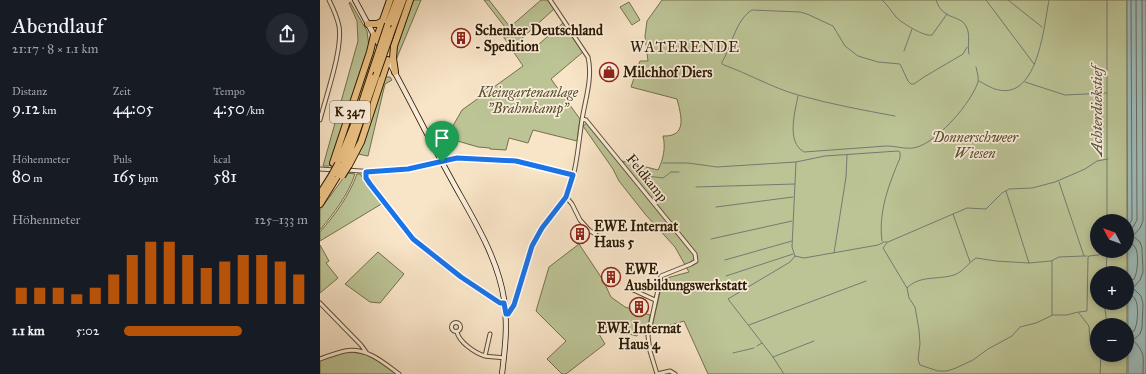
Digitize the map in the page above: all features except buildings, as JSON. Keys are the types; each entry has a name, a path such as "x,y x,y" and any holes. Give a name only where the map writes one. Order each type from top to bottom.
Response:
{"highway":[{"path":"385,22 390,0"},
{"path":"375,37 397,0"},
{"name":"K 347","path":"322,194 333,189 335,175 351,148 379,77 392,30 403,0"},
{"path":"379,77 395,74 394,46 410,0"},
{"path":"368,24 385,22"},
{"name":"K 347","path":"320,204 322,186 335,175 341,164 373,69 385,22"},
{"name":"K 347","path":"341,164 375,37"},
{"path":"370,52 377,48 389,49 394,46"},
{"name":"K 347","path":"379,77 388,60"}],"main road":[{"path":"355,0 480,232 494,263 501,285 506,314 506,335 502,374"}],"street":[{"path":"320,120 340,38 338,22 329,0"},
{"path":"506,314 511,311 514,305 532,246 542,228 566,197 573,175 590,72 588,57 550,0"},
{"name":"Feldkamp","path":"582,119 586,120 690,248 696,258 696,261 691,264 661,276 648,336 657,374"},
{"path":"320,169 366,172 408,169 457,158 516,161 573,175"},
{"path":"366,172 366,178 370,184 413,239 461,277 500,303 504,303"},
{"path":"566,197 572,204 580,220 589,230 604,240"},
{"path":"629,288 655,300"},
{"path":"320,303 366,352"},
{"path":"457,332 464,342 474,351 485,356 504,358"},
{"path":"485,356 490,334"},
{"path":"320,359 346,351 366,352 378,358 399,374"},
{"path":"657,374 670,371 675,374"}],"green space":[{"path":"413,0 421,0 396,60 395,49"},
{"name":"Kleingartenanlage \"Brahmkamp\"","path":"484,0 489,0 510,27 541,0 548,0 554,9 520,40 530,52 564,22 583,52 551,79 580,119 577,141 533,130 528,143 509,138 506,150 478,147 444,137 450,131 462,110 523,66 503,36 508,31"},
{"name":"Donnerschweer Wiesen","path":"662,0 1127,0 1127,214 1090,214 1090,258 1127,258 1127,266 1090,266 1090,310 1127,310 1127,318 1090,318 1090,362 1127,362 1127,374 708,374 684,321 651,331 663,279 689,272 675,247 645,214 619,181 613,169 583,126 587,123 619,163 622,161 658,170 664,154 663,136 676,133 681,124 681,118 677,99 631,87 640,61 648,61 645,36 647,21"},
{"path":"350,2 367,31 369,47 329,166 323,166 358,41 357,21 349,3"},
{"path":"629,2 640,20 632,25 620,7"},
{"path":"386,77 390,77 392,80 385,84 368,156 358,154 363,144 383,80"},
{"path":"347,173 355,174 349,189 320,230 320,210"},
{"path":"357,174 360,174 383,203 320,241 320,232 341,205"},
{"path":"579,244 603,280 611,297 625,307 650,315 648,327 641,325 637,336 606,328 599,334 605,344 566,374 562,374 547,359 566,341 536,311 549,267"},
{"path":"320,245 329,261 326,263 338,278 320,293"},
{"path":"378,252 404,274 380,303 370,302 345,284"},
{"path":"346,352 368,355 384,364 397,374 320,374 320,360"}],"water":[{"path":"1127,0 1146,0 1146,374 1128,374 1128,362 1134,362 1134,318 1128,318 1128,310 1134,310 1134,266 1128,266 1128,258 1134,258 1134,214 1128,214"}],"waterway":[{"path":"882,0 899,20 913,29 928,35 932,35 947,14"},
{"path":"936,0 943,12 962,21 966,26 968,33 969,54"},
{"path":"986,0 1034,64"},
{"path":"1008,0 1042,27"},
{"name":"Achterdiekstief","path":"979,81 991,88 999,90 1012,89 1023,83 1031,72 1037,58 1045,26 1049,0"},
{"name":"Achterdiekstief","path":"1107,0 1107,214"},
{"path":"895,116 798,95 779,89 724,65 722,62 742,20 746,14 752,10 800,12 833,26 845,46 858,56 878,62 900,64 911,84 914,84 963,54 967,47"},
{"path":"904,51 912,29"},
{"path":"798,96 793,134 798,147 804,152 886,146 908,148 916,147 937,136 954,119 969,100 978,82 976,67"},
{"path":"1025,82 1065,95 1107,93"},
{"path":"663,163 688,163 717,167 796,162 825,156 898,151 900,152 900,158 888,188 883,209 881,230 882,241"},
{"path":"834,253 846,177 847,155"},
{"path":"784,374 773,357 728,299 790,262 795,256 804,258 888,242 967,208 986,209 1002,193 1009,189 1032,188 1055,182 1085,169 1097,161 1108,159"},
{"path":"795,256 792,247 796,162"},
{"path":"639,175 663,178 671,172 679,172"},
{"path":"1059,182 1084,256 1087,256"},
{"path":"696,187 795,184"},
{"path":"1006,191 1029,263 1051,261 1059,257 1084,256"},
{"path":"716,207 793,197"},
{"path":"953,214 970,262"},
{"path":"711,239 792,221"},
{"path":"725,260 792,241"},
{"path":"887,243 883,248 907,288 909,298 915,307 919,330 920,344 918,359 920,365 938,371 947,371 956,368 973,360 988,349 1012,336 1020,327 1036,323 1053,315 1067,315 1078,312 1089,326 1090,341"},
{"path":"726,276 793,254"},
{"path":"1079,312 1087,311 1088,257 1090,256"},
{"path":"907,288 923,279 957,274 976,258 1029,263"},
{"name":"Achterdiekstief","path":"1106,266 1107,258"},
{"path":"1052,261 1052,315"},
{"path":"749,325 866,281"},
{"name":"Achterdiekstief","path":"1105,310 1106,318"},
{"path":"773,357 814,341"},
{"path":"757,346 762,343"},
{"path":"733,353 754,348"},
{"name":"Achterdiekstief","path":"1100,374 1101,362"}],"place":[{"name":"Schenker Deutschland - Spedition","path":"461,38"},
{"name":"Milchhof Diers","path":"609,72"},
{"name":"EWE Internat Haus 5","path":"580,234"},
{"name":"EWE Ausbildungswerkstatt","path":"611,277"},
{"name":"EWE Internat Haus 4","path":"639,307"}],"district":[{"name":"WATERENDE","path":"685,47"}],"route":[{"path":"457,158 516,161 573,175 566,197 542,228 532,246 514,305 508,314 506,314 504,303 500,303 461,277 413,239 366,178 366,172 408,169 442,162 457,158"}]}
